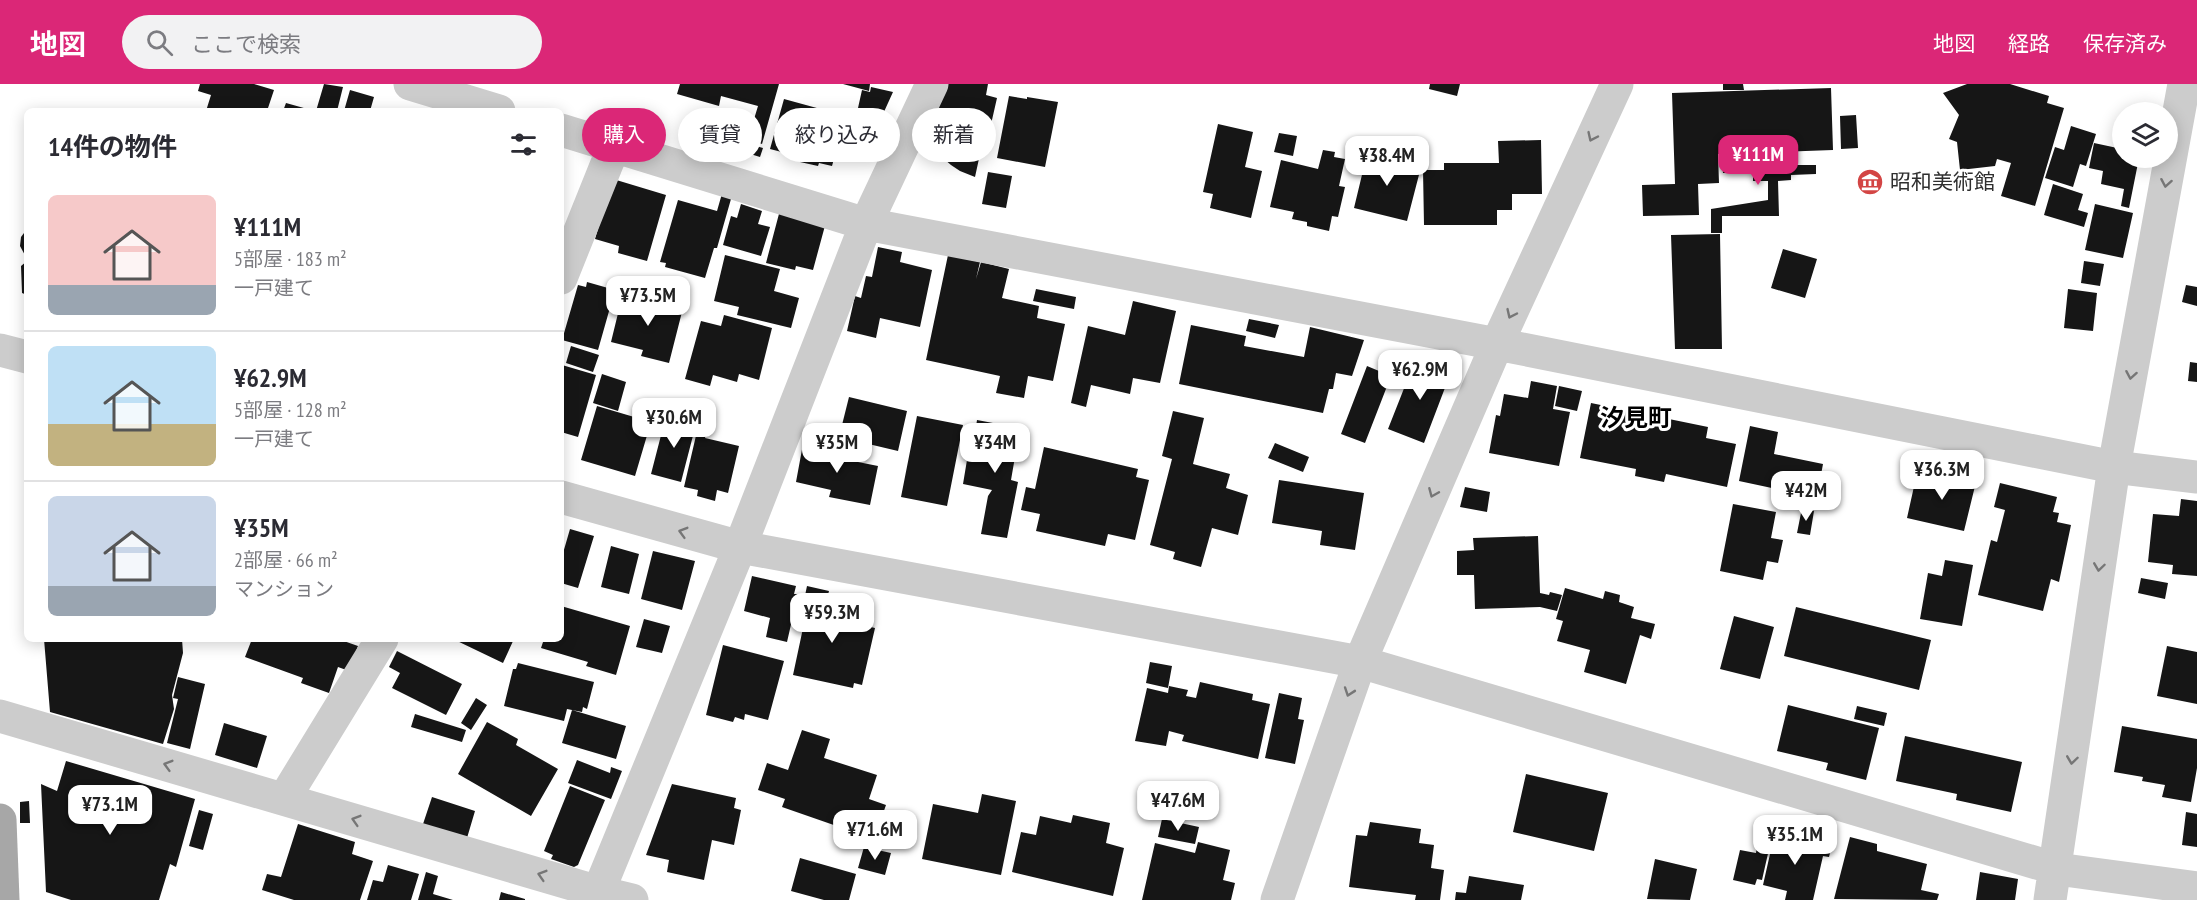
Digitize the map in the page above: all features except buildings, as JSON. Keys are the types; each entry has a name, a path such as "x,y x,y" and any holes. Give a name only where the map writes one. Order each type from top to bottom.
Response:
{"main road":[{"path":"0,820 3,900"}],"street":[{"path":"410,84 449,90 492,108"},
{"path":"597,896 740,548 866,224 932,84"},
{"path":"1277,900 1360,662 1497,344 1617,84"},
{"path":"2054,884 2114,467 2184,84"},
{"path":"564,131 582,136"},
{"path":"564,271 608,162"},
{"path":"666,162 866,224 1497,344 2114,467 2197,477"},
{"path":"0,350 24,356"},
{"path":"564,498 740,548 1360,662 2054,884 2197,888"},
{"path":"284,799 379,642"},
{"path":"0,716 284,799 597,896 632,900"}],"place":[{"name":"昭和美術館","path":"1870,182"}],"district":[{"name":"汐見町","path":"1636,418"}]}
